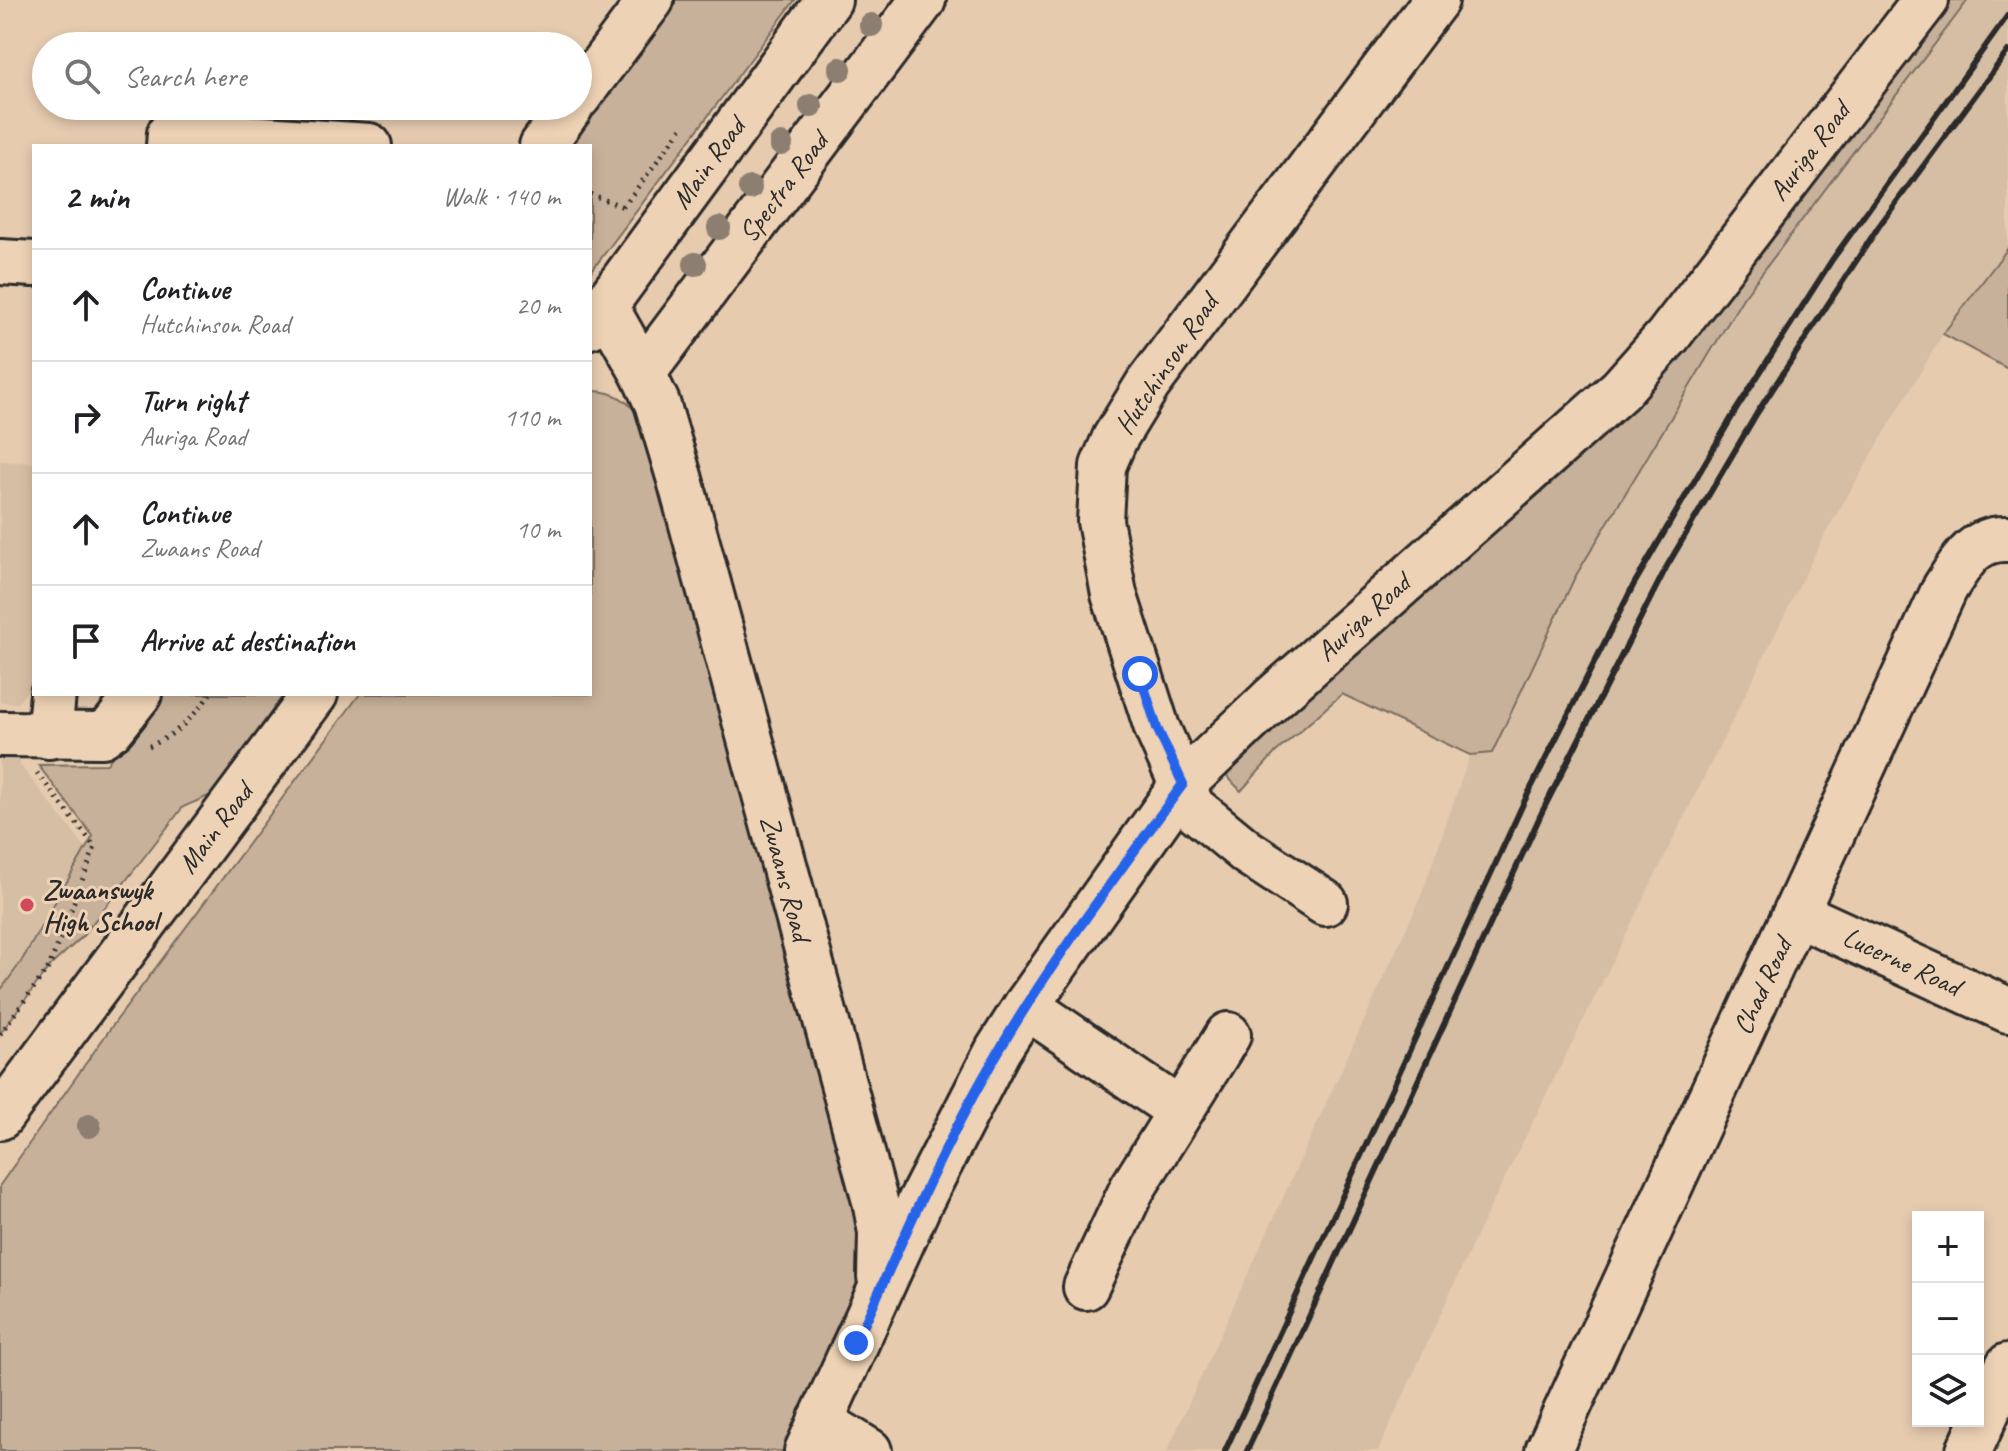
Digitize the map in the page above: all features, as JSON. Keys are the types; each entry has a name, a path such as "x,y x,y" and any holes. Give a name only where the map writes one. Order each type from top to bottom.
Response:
{"street":[{"path":"592,78 651,0"},
{"name":"Main Road","path":"598,316 829,0"},
{"name":"Spectra Road","path":"643,373 923,0"},
{"name":"Auriga Road","path":"879,1291 998,1050 1183,784 1273,698 1620,390 1678,324 1926,0"},
{"name":"Hutchinson Road","path":"1325,903 1216,828 1192,807 1157,728 1114,594 1100,521 1103,466 1115,438 1148,384 1421,6"},
{"path":"543,144 561,120"},
{"path":"169,144 170,133 338,144"},
{"path":"0,262 32,264"},
{"name":"Zwaans Road","path":"598,316 643,373 657,403 881,1232 879,1291 814,1436"},
{"name":"Chad Road","path":"1548,1451 1945,588 1966,556 1978,544 2002,539"},
{"path":"0,734 102,735 113,727 137,696"},
{"name":"Main Road","path":"0,1117 314,696"},
{"name":"Lucerne Road","path":"1796,913 2008,1010"},
{"path":"1026,1006 1180,1111"},
{"path":"1086,1287 1132,1189 1228,1035"},
{"path":"1969,1451 2008,1366"},
{"path":"814,1436 869,1451"}],"path":[{"path":"592,195 636,211"},
{"path":"0,1034 49,967 95,847 46,733"}],"shaded area":[{"path":"672,0 795,0 592,270 592,144 564,144 582,120 592,120 592,107"},
{"path":"1945,0 1968,0 1743,298 1575,577 1492,753 1470,755 1342,694 1276,752 1241,791 1223,772 1618,416"},
{"path":"1968,0 2008,0 2008,248 1943,334 1825,534 1479,1230 1378,1451 1167,1451 1421,896 1470,755 1492,753 1575,577 1743,298"},
{"path":"2008,248 2008,369 1943,334"},
{"path":"592,391 622,399 634,409 644,424 862,1229 860,1300 789,1451 0,1451 0,1185 110,1029 359,696 592,696"},
{"path":"0,461 32,463 32,685 18,703 0,702"},
{"path":"156,696 283,696 213,794 183,807 82,937 49,967 0,1034 0,991 21,962 93,836 38,765 107,764"},
{"name":"Zwaanswyk High School","path":"0,751 20,752 20,765 86,848 21,962 0,991"}],"railway":[{"path":"1225,1451 1523,804 1634,584 1736,410 1832,260 2008,15"},
{"path":"1247,1451 1542,812 1667,566 1757,413 1879,226 2008,51"}],"place":[{"name":"Zwaanswyk High School","path":"27,905"}],"route":[{"path":"856,1343 930,1182 998,1050 1058,959 1183,784 1157,728 1140,674"}]}
